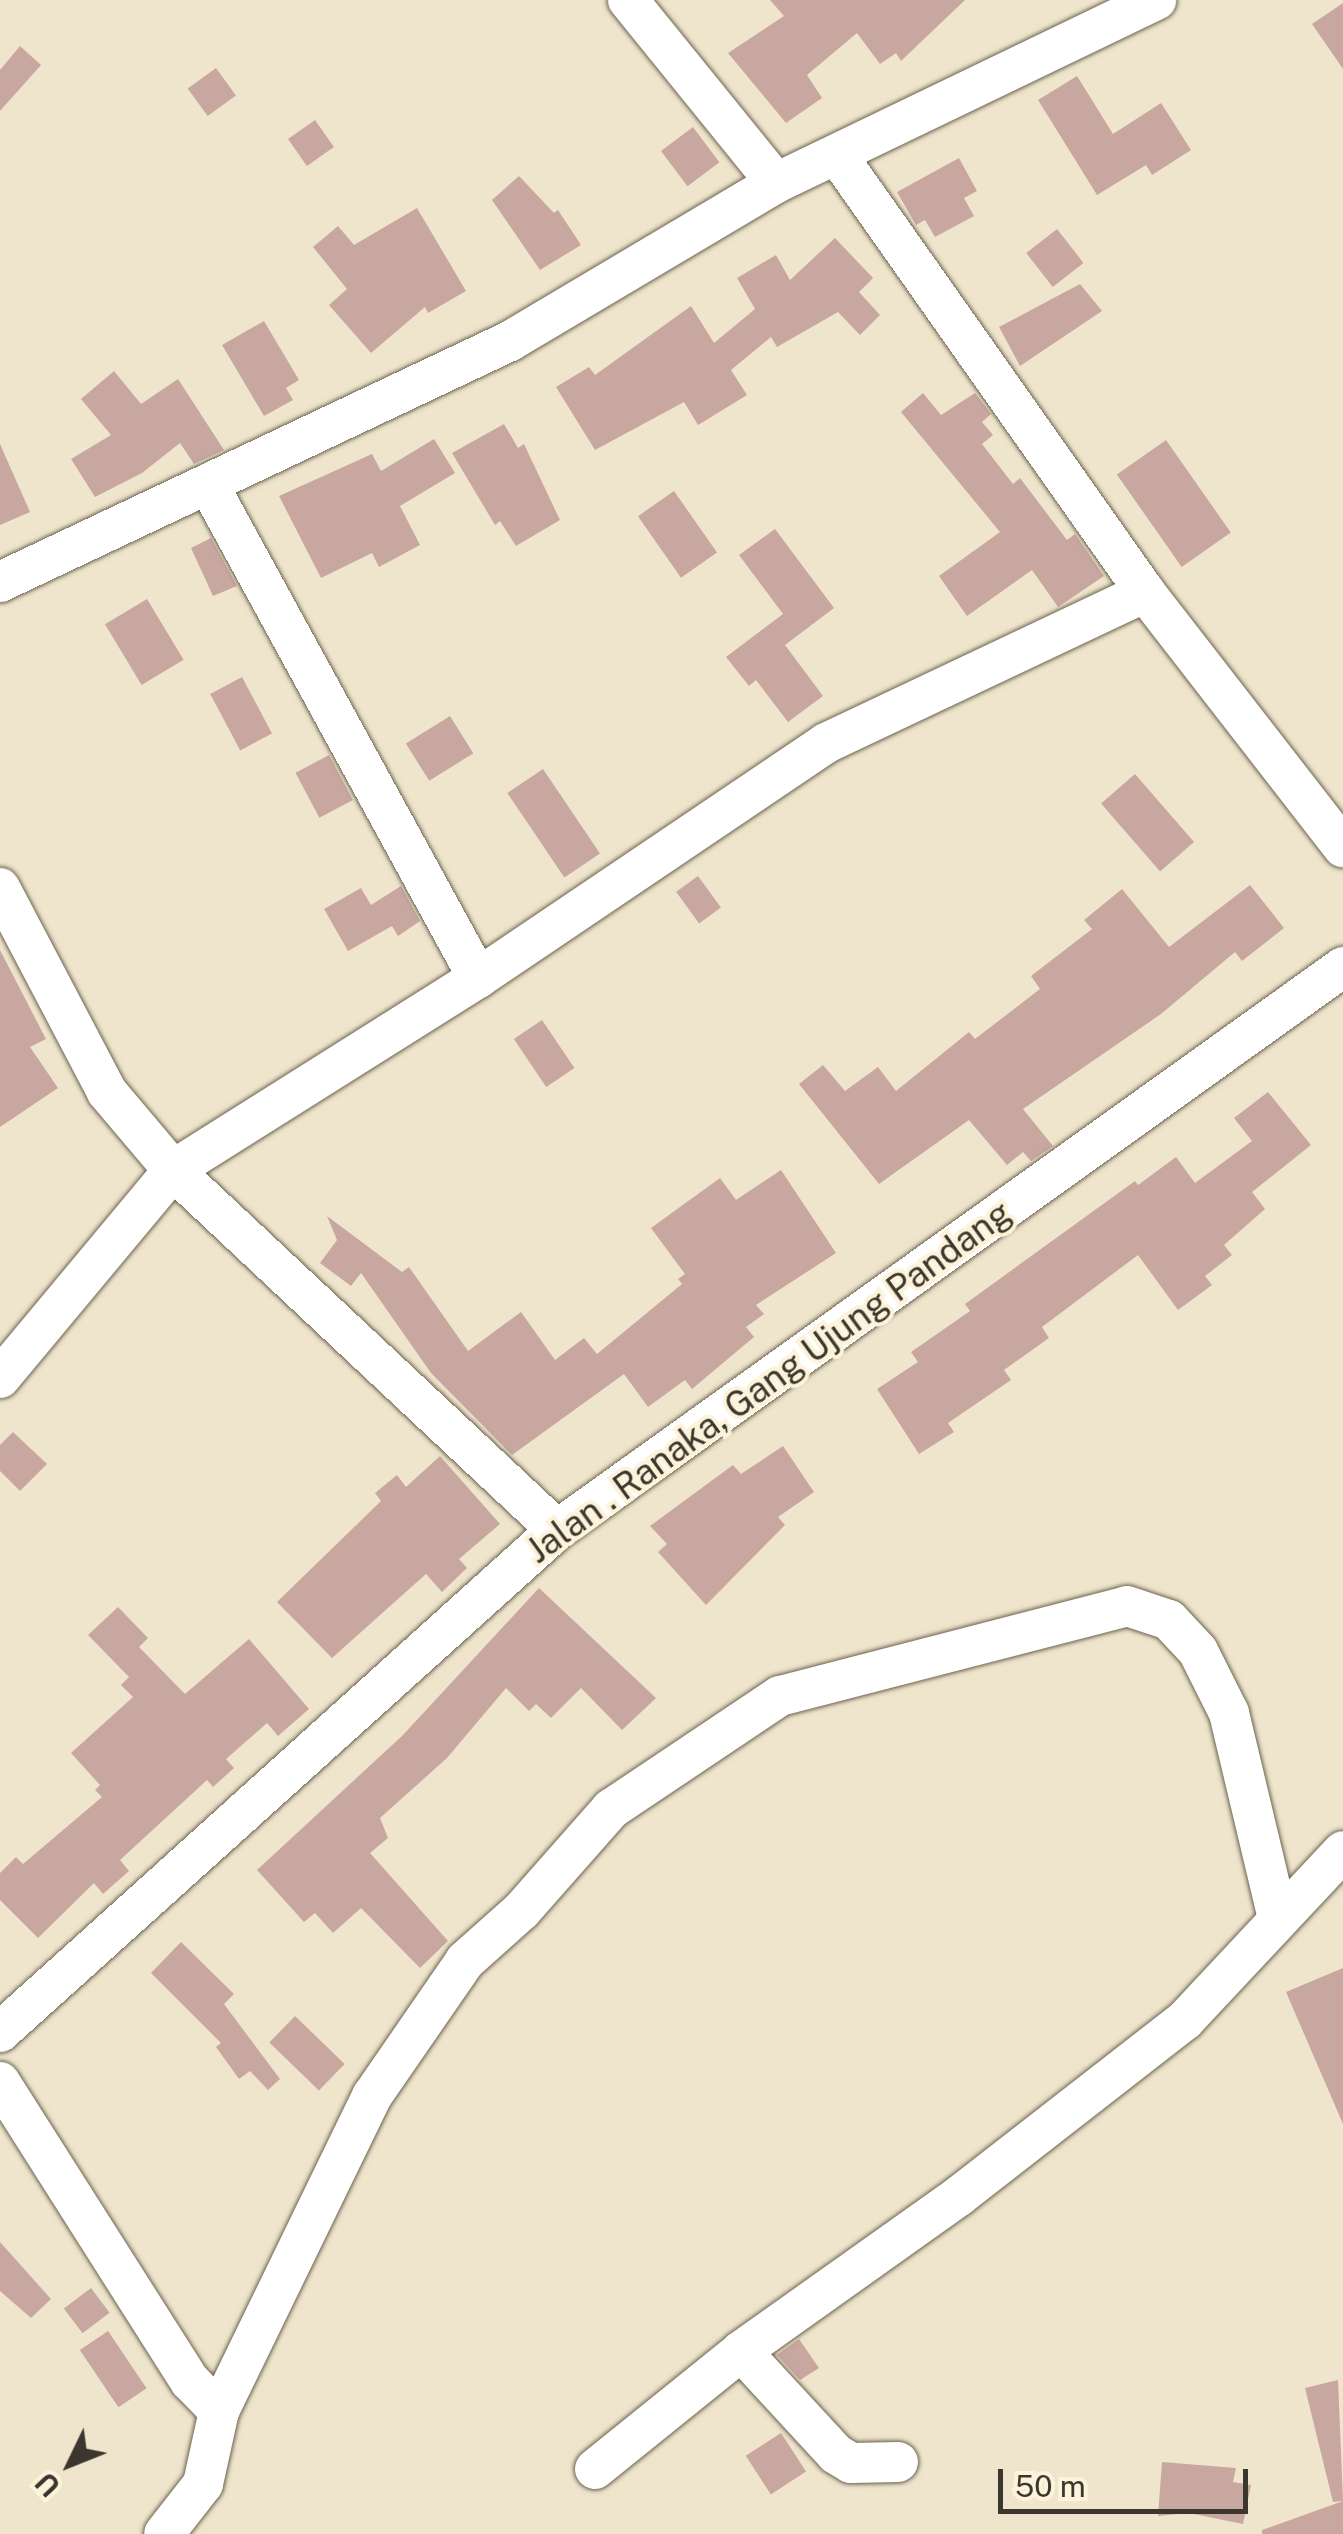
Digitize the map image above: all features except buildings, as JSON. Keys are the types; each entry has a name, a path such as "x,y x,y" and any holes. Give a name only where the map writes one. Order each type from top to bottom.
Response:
{"street":[{"path":"628,0 776,183"},
{"path":"0,582 510,341 776,183 1156,0"},
{"path":"838,155 1145,592 1343,846"},
{"path":"208,484 478,978"},
{"path":"0,1378 173,1170 478,978 826,743 1145,592"},
{"path":"0,888 107,1092 173,1170 557,1530"},
{"name":"Jalan . Ranaka, Gang Ujung Pandang","path":"0,2032 557,1530 1343,967"},
{"path":"164,2534 202,2484 219,2412 372,2096 465,1961 522,1910 611,1809 780,1696 1127,1606 1170,1620 1198,1650 1229,1712 1278,1918"},
{"path":"595,2470 742,2350 959,2196 1185,2020 1343,1851"},
{"path":"0,2082 190,2381 219,2412"},
{"path":"742,2350 836,2454 851,2463 898,2462"}]}
